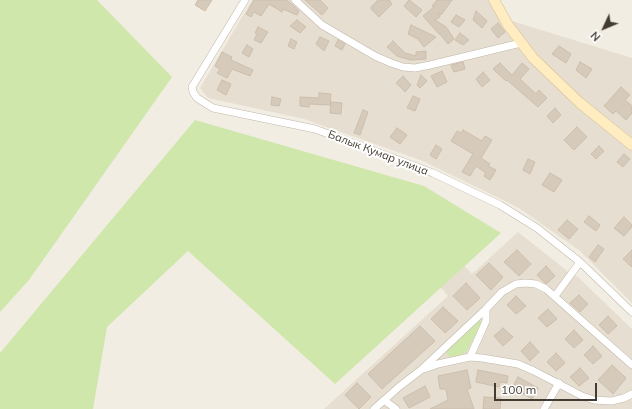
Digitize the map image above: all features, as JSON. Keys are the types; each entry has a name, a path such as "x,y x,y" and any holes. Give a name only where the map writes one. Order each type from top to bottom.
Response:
{"street":[{"name":"Балык Кумар улица","path":"245,0 192,87 192,92 197,98 213,108 316,129 433,173 500,205 537,228 580,262 632,312"},
{"path":"295,0 322,25 375,56 403,67 415,68 430,65 521,43"},
{"path":"494,0 508,25 521,43 538,62 580,103 632,145"},
{"path":"555,296 580,262"},
{"path":"421,370 502,292 516,284 525,283 536,284 546,289 632,365"},
{"path":"470,357 486,321 486,309"},
{"path":"374,409 412,375 421,370 438,364 470,357 500,360 518,364 582,396 594,400 612,401 632,394"},
{"path":"544,409 558,383"},
{"path":"384,400 396,409"}],"shaded area":[{"path":"252,0 500,0 512,21 632,58 632,303 580,251 519,208 423,161 304,119 208,98 200,88"},
{"path":"518,232 571,274 578,277 632,329 632,409 324,409 448,296 433,278 456,257 472,274"}],"green space":[{"path":"0,0 97,0 172,77 29,280 0,312"},
{"path":"195,120 424,186 501,233 335,384 188,251 107,327 93,409 0,409 0,353"},
{"path":"479,321 481,322 481,325 466,352 456,357 448,356 446,352"}],"building":[{"path":"198,0 212,0 205,11 195,5"},
{"path":"254,0 287,0 299,11 297,15 283,9 282,12 269,4 261,16 254,12 251,17 246,14"},
{"path":"305,0 320,0 328,8 322,15"},
{"path":"378,0 389,0 392,4 379,17 371,9 371,7"},
{"path":"409,0 422,10 416,17 404,6"},
{"path":"437,0 452,0 441,15 438,13 440,17 435,20 446,27 454,39 448,44 423,16 434,7 432,6"},
{"path":"476,11 487,21 482,28 473,20"},
{"path":"456,15 465,20 459,27 451,22"},
{"path":"297,20 306,27 300,33 290,26"},
{"path":"498,23 505,32 498,38 491,29"},
{"path":"411,25 436,37 424,47 418,39 408,34"},
{"path":"258,27 268,32 261,43 254,40"},
{"path":"460,33 469,40 463,45 455,40"},
{"path":"320,37 329,41 324,51 316,44"},
{"path":"291,39 297,42 294,49 288,46"},
{"path":"338,40 345,44 342,50 335,46"},
{"path":"393,41 405,53 416,56 416,52 426,51 426,59 410,60 397,56 387,47"},
{"path":"247,45 253,49 249,57 242,53"},
{"path":"559,46 571,54 566,63 552,54"},
{"path":"222,52 232,57 231,60 253,70 250,76 232,69 227,78 217,73 220,69 215,66"},
{"path":"463,62 465,69 454,72 451,65"},
{"path":"580,62 592,69 586,78 576,70"},
{"path":"500,63 512,75 522,63 529,69 520,79 536,94 539,90 547,98 538,107 493,69"},
{"path":"442,71 447,82 437,87 431,76"},
{"path":"483,72 490,80 482,87 476,79"},
{"path":"421,75 427,81 420,88 417,85"},
{"path":"403,76 411,85 405,92 396,83"},
{"path":"222,80 231,84 226,95 217,90"},
{"path":"621,87 630,95 625,100 632,106 632,113 626,120 616,111 613,114 604,106"},
{"path":"319,93 331,94 330,105 309,104 309,107 300,106 300,97 319,98"},
{"path":"413,96 420,99 415,111 407,108"},
{"path":"272,97 281,99 279,106 271,105"},
{"path":"331,102 342,103 341,114 330,113"},
{"path":"555,108 561,115 553,123 547,116"},
{"path":"363,110 368,112 360,135 354,133"},
{"path":"577,127 587,137 574,150 564,140"},
{"path":"397,128 407,135 400,144 390,137"},
{"path":"463,130 482,141 485,136 492,140 481,158 490,164 488,166 496,170 490,180 484,176 486,173 476,166 470,176 462,172 473,154 451,141 457,131 461,133"},
{"path":"436,145 442,149 436,159 430,155"},
{"path":"599,146 604,151 596,159 591,154"},
{"path":"624,154 630,159 623,167 617,162"},
{"path":"528,159 535,162 530,174 523,170"},
{"path":"550,173 562,180 554,192 542,185"},
{"path":"589,216 600,225 596,231 584,222"},
{"path":"624,217 632,225 632,227 624,236 614,228"},
{"path":"567,220 578,229 569,239 558,230"},
{"path":"598,245 604,249 595,262 589,257"},
{"path":"517,250 531,264 519,276 504,262"},
{"path":"632,250 632,267 623,259"},
{"path":"489,263 503,277 491,290 476,275"},
{"path":"546,266 555,276 546,284 537,275"},
{"path":"466,283 480,298 467,310 453,296"},
{"path":"579,295 588,304 580,312 570,303"},
{"path":"516,296 526,306 516,314 507,305"},
{"path":"443,307 458,321 445,333 431,319"},
{"path":"548,309 557,319 547,327 538,318"},
{"path":"608,316 617,326 608,334 599,325"},
{"path":"420,326 435,341 382,389 368,374"},
{"path":"503,328 513,337 503,346 494,336"},
{"path":"574,330 583,340 574,348 565,339"},
{"path":"530,342 539,352 530,361 521,351"},
{"path":"593,346 602,356 593,364 584,355"},
{"path":"556,353 565,363 556,371 547,362"},
{"path":"612,365 626,378 613,394 598,380"},
{"path":"580,368 589,378 579,386 570,377"},
{"path":"467,370 471,388 467,389 474,409 430,409 448,400 446,389 440,389 438,376"},
{"path":"478,370 508,376 507,383 500,382 499,387 476,382"},
{"path":"518,377 538,388 532,399 512,388"},
{"path":"357,383 371,397 359,409 345,395"},
{"path":"425,386 430,397 409,408 403,398"},
{"path":"484,397 501,398 500,409 483,409"}]}
